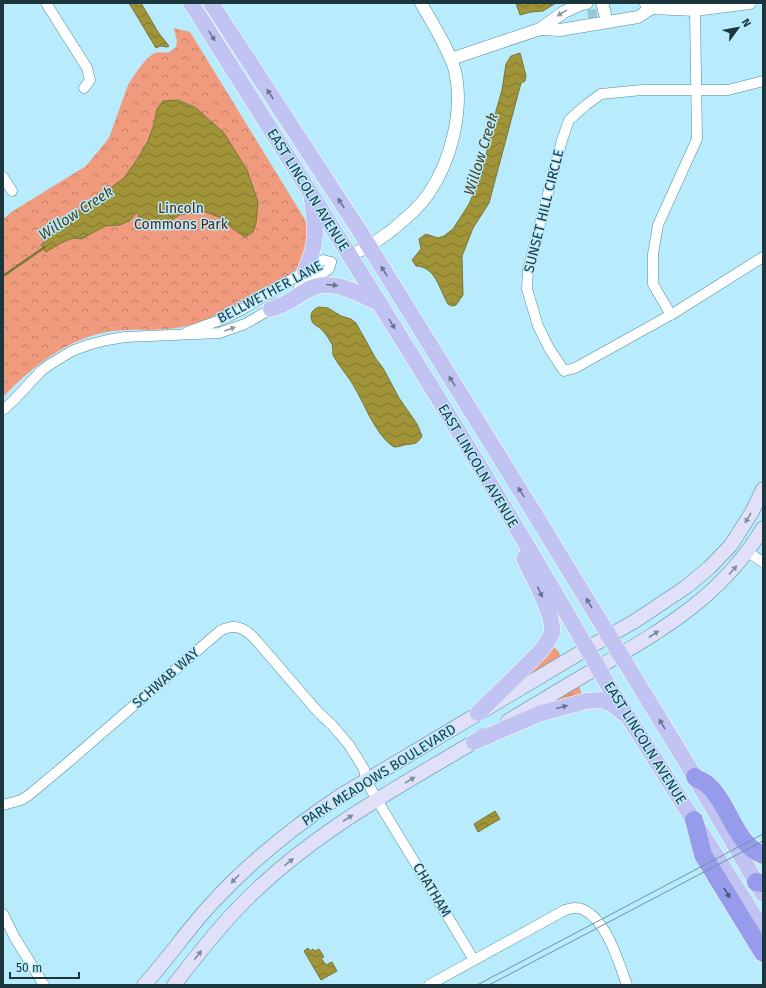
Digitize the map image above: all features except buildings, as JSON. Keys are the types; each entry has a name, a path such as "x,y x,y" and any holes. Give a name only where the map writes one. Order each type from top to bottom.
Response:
{"highway":[{"path":"695,777 708,785 717,796 742,838 749,846 763,855"},
{"path":"694,820 703,855 763,952"}],"main road":[{"name":"EAST LINCOLN AVENUE","path":"191,3 312,195 359,251 379,303 628,716 763,930"},
{"name":"EAST LINCOLN AVENUE","path":"211,3 359,251 609,636 761,886"},
{"path":"306,271 314,250 316,239 312,195"},
{"path":"271,309 288,302 310,289 317,286 327,285 346,288 379,303"},
{"path":"478,713 541,651 552,632 552,622 538,588 480,469"},
{"name":"PARK MEADOWS BOULEVARD","path":"144,985 199,917 239,874 311,815 366,780 635,621 686,587 709,568 739,534 763,489"},
{"name":"PARK MEADOWS BOULEVARD","path":"174,985 216,932 242,904 266,881 315,841 377,800 598,667 621,655 684,615 699,604 722,582 748,552 763,528"},
{"path":"474,742 539,714 592,700 600,700 612,704 628,716"}],"street":[{"path":"46,3 87,68 90,80 84,88"},
{"path":"331,262 359,251 408,216 428,194 442,169 452,143 457,112 456,83 451,59 421,3"},
{"path":"540,29 560,30 593,15 647,8 695,10 750,3"},
{"path":"451,59 540,29 564,12 583,4 593,15 638,17 647,8"},
{"path":"671,315 653,284 653,254 658,225 697,139 695,10"},
{"path":"697,90 728,90 763,81"},
{"name":"SUNSET HILL CIRCLE","path":"697,90 642,90 601,94 569,120 562,140 528,270 527,289 538,326 549,348 564,371 575,368 671,315 763,257"},
{"path":"3,177 12,191"},
{"name":"BELLWETHER LANE","path":"3,410 41,371 72,352 88,345 117,338 219,333 245,324 271,309 276,302 329,269 331,262 323,260 243,309 223,319 178,335"},
{"path":"748,552 763,562"},
{"name":"SCHWAB WAY","path":"3,806 21,800 29,795 216,634 225,628 239,627 248,631 318,712 332,725 357,756 364,768 366,780"},
{"name":"CHATHAM","path":"366,780 474,960"},
{"path":"429,985 566,910 579,909 589,913 602,927 614,949 627,985"},
{"path":"3,914 15,938 44,985"}],"green space":[{"name":"Lincoln Commons Park","path":"174,28 190,32 307,223 310,233 299,267 240,303 197,323 168,329 113,331 81,339 39,364 3,397 3,219 13,211 86,166 109,138 128,85 140,67 151,55 158,52 168,53 176,47 177,41"},
{"path":"551,644 559,652 560,656 521,680"},
{"path":"578,684 583,697 539,711"}],"water":[{"path":"129,3 141,3 158,32 169,46 160,46 156,48"},
{"path":"516,3 556,3 543,11 520,15"},
{"path":"520,53 526,76 525,81 521,83 489,203 473,228 462,256 463,295 456,305 452,306 448,304 433,275 423,267 416,266 412,260 421,249 419,239 426,234 438,238 444,236 453,229 469,204 482,174 494,118 502,90 506,64 511,56"},
{"path":"178,100 196,108 224,133 247,170 258,202 256,223 253,232 245,237 219,217 203,211 180,215 171,220 151,225 141,223 137,212 129,221 120,225 105,226 80,239 70,239 46,252 41,245 73,215 124,178 148,141 157,109 163,101"},
{"path":"319,307 328,308 356,323 399,398 417,424 422,436 416,443 394,447 381,435 370,418 352,383 334,357 331,343 327,336 314,324 311,318 313,310"},
{"path":"495,811 500,819 478,832 474,824"},
{"path":"308,948 310,951 313,949 315,951 319,949 324,957 321,958 326,965 332,962 337,971 321,980 304,951"}],"waterway":[{"name":"Willow Creek","path":"3,276 45,247"}],"tunnel":[{"path":"588,16 597,15"}],"tram line":[{"path":"477,985 763,834"},
{"path":"489,985 763,841"}]}
